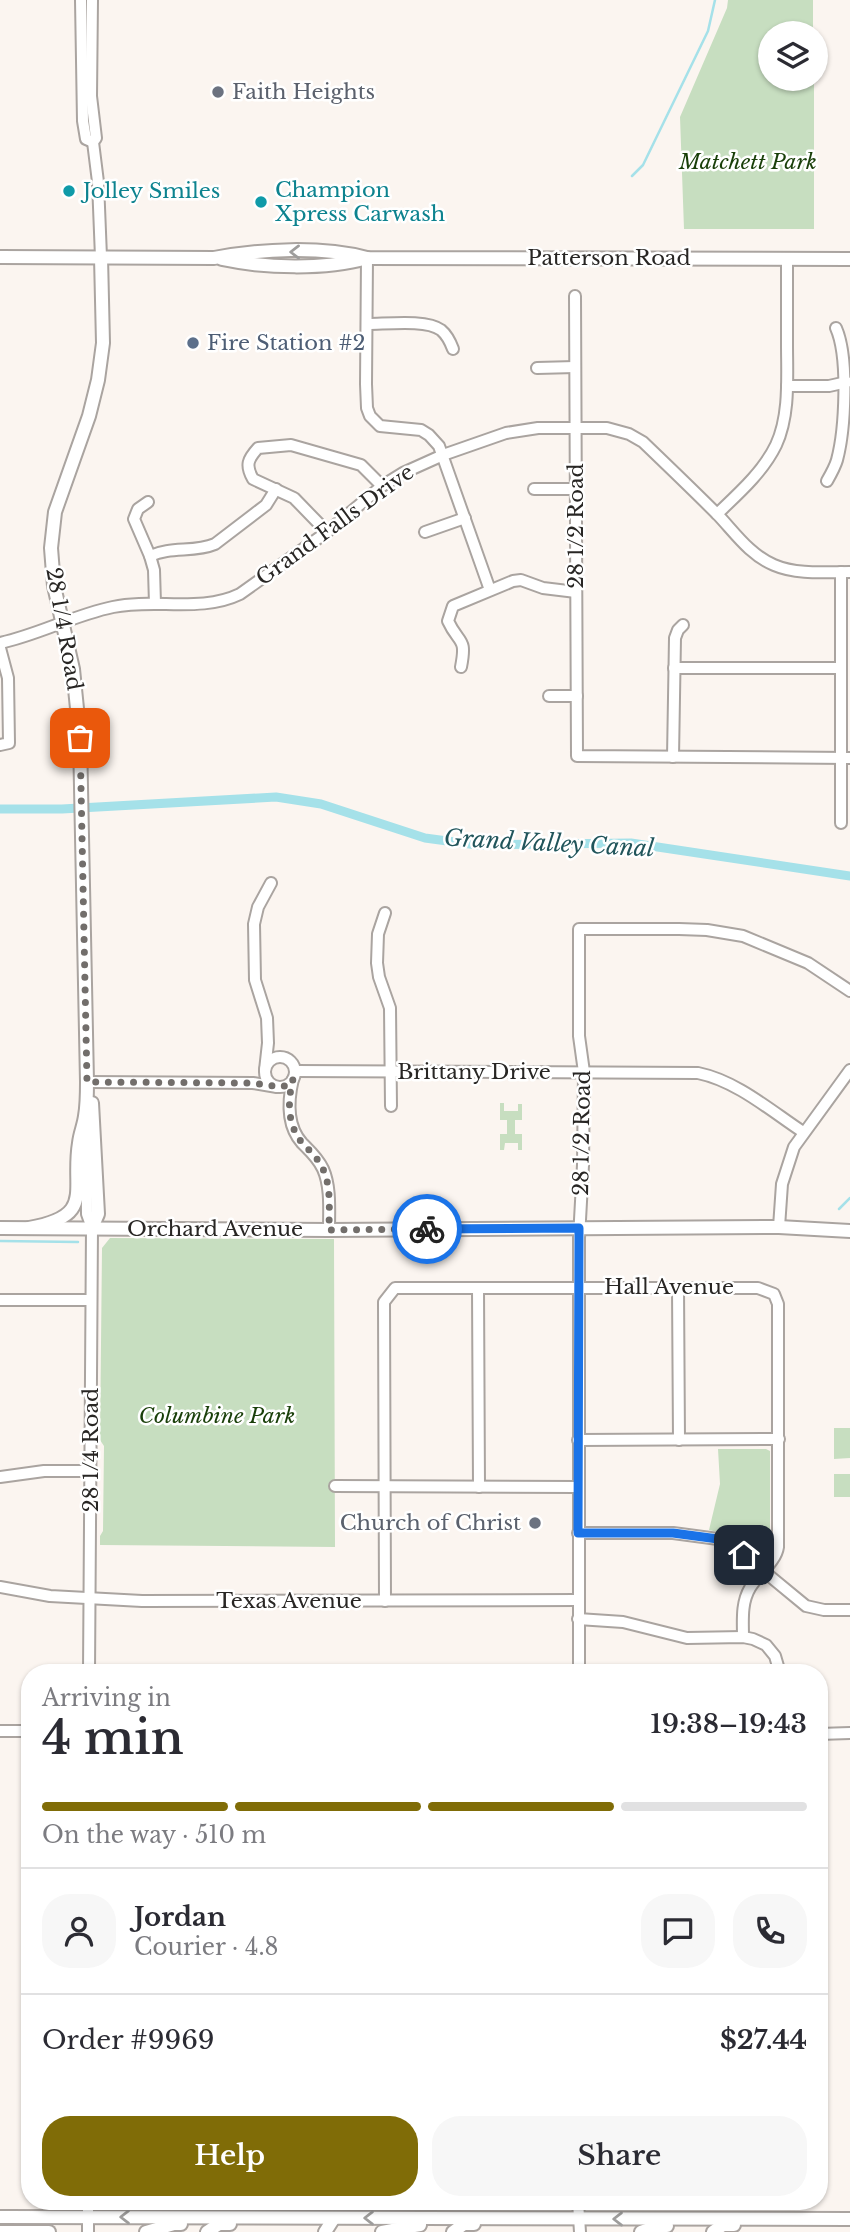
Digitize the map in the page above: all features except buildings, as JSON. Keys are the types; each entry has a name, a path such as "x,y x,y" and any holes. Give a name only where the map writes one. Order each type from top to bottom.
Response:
{"main road":[{"name":"Patterson Road","path":"0,257 214,258 260,251 342,252 367,258 850,259"},
{"name":"28 1/4 Road","path":"86,1114 79,714 73,669 52,572 52,536 60,497 89,416 98,380 103,343 101,257"},
{"name":"28 1/4 Road","path":"87,1082 93,1109 98,1213 92,1228"},
{"path":"29,1228 61,1218 75,1203 79,1194 78,1144 86,1114"},
{"name":"Orchard Avenue","path":"0,1227 329,1230 779,1227 850,1231"},
{"path":"0,2217 850,2219"},
{"path":"146,2232 174,2224 200,2224 215,2218"},
{"path":"207,2232 219,2224 257,2223 278,2218"},
{"path":"325,2232 334,2218"},
{"path":"382,2232 412,2225 444,2225 454,2218"},
{"path":"453,2232 464,2224 502,2224 515,2218"},
{"path":"641,2232 658,2226 696,2226 718,2219"},
{"path":"713,2232 723,2225 747,2225 772,2219"},
{"path":"816,2232 826,2219"},
{"path":"0,2232 49,2232"}],"street":[{"name":"28 1/4 Road","path":"82,0 83,121 86,139 93,142"},
{"name":"28 1/4 Road","path":"92,0 91,96 96,138 93,142 98,182 101,257"},
{"path":"367,258 367,408 370,416 380,426 421,430 434,440 443,455 490,590"},
{"path":"717,514 756,474 775,447 784,417 787,386 787,259"},
{"name":"28 1/2 Road","path":"575,296 577,755 673,757"},
{"path":"368,324 427,324 442,331 453,349"},
{"path":"827,481 836,464 841,438 846,382 841,338 836,328"},
{"path":"537,368 575,367"},
{"path":"787,386 829,386 846,382"},
{"name":"Grand Falls Drive","path":"0,645 111,607 130,604 211,603 229,599 327,532 382,486 402,473 443,455 522,429 576,428 620,431 643,442 750,550 776,566 804,571 845,572"},
{"path":"327,532 294,498 253,479 247,465 249,458 258,448 291,445 361,465 382,486"},
{"path":"150,556 172,549 193,550 215,544 266,505 276,489"},
{"path":"534,489 576,489"},
{"path":"148,502 138,509 134,519 150,556 155,604"},
{"path":"425,532 464,518"},
{"path":"841,823 845,757 840,668 845,572"},
{"path":"461,667 463,642 449,621 453,606 513,581 522,580 543,588 576,592"},
{"path":"683,625 675,638 673,757 845,757"},
{"path":"0,645 8,678 4,744"},
{"path":"674,668 840,668"},
{"path":"548,696 577,696"},
{"path":"271,883 258,908 254,924 255,980 267,1018 265,1070 269,1082 277,1087"},
{"path":"385,913 379,934 377,963 390,1008 391,1106"},
{"name":"28 1/2 Road","path":"579,1664 578,1287 584,1072 579,1036 579,929 706,930 743,936 808,963 850,991"},
{"path":"265,1070 273,1058 283,1056 292,1062 294,1075 289,1099 292,1125 298,1138 320,1163 326,1176 329,1230"},
{"path":"779,1227 785,1172 794,1147 850,1070"},
{"name":"Brittany Drive","path":"294,1075 391,1071 683,1072 710,1076 733,1085 803,1132"},
{"path":"87,1082 253,1083 277,1087 284,1086 294,1075"},
{"name":"28 1/4 Road","path":"86,1114 87,1214 92,1228 89,1664"},
{"name":"Hall Avenue","path":"385,1487 384,1302 395,1288 758,1288 774,1294 779,1311 779,1439"},
{"path":"478,1288 478,1487"},
{"path":"678,1288 679,1440"},
{"path":"0,1300 92,1300"},
{"path":"578,1440 779,1439 777,1553 746,1596 743,1637"},
{"path":"0,1477 44,1471 90,1471"},
{"path":"335,1486 578,1487"},
{"path":"385,1487 385,1601"},
{"path":"578,1533 673,1533 718,1539 744,1555 806,1606 824,1610 850,1610"},
{"name":"Texas Avenue","path":"0,1587 50,1596 142,1601 578,1600"},
{"path":"578,1619 624,1622 687,1638 753,1639 766,1645 777,1664"},
{"path":"0,1731 21,1731"},
{"path":"828,1734 850,1733"},
{"path":"88,2210 89,2232"},
{"path":"578,2210 580,2232"}],"green space":[{"name":"Matchett Park","path":"728,0 813,0 813,21 758,21 758,91 814,91 814,229 684,229 680,117 727,8"},
{"path":"500,1103 504,1103 504,1111 518,1111 518,1104 522,1104 522,1120 515,1120 515,1134 522,1134 522,1150 518,1150 518,1143 505,1143 504,1150 500,1150 500,1134 507,1134 507,1120 500,1120"},
{"name":"Columbine Park","path":"110,1238 334,1239 335,1547 100,1545 103,1531 104,1446 100,1440 102,1248"},
{"path":"834,1428 850,1428 850,1458 834,1459"},
{"path":"718,1449 770,1451 770,1548 765,1556 761,1557 726,1534 709,1530 720,1484"},
{"path":"834,1474 850,1474 850,1497 834,1497"}],"waterway":[{"path":"632,176 643,165 708,31 715,0"},
{"name":"Grand Valley Canal","path":"0,809 62,809 276,797 321,804 425,838 477,845 631,843 850,876"},
{"path":"839,1209 850,1198"},
{"path":"0,1241 78,1242"}],"way so far":[{"path":"80,738 87,1082 253,1083 281,1087 288,1085 293,1079 289,1099 292,1125 298,1138 320,1163 326,1176 329,1230 427,1229"}],"place":[{"name":"Faith Heights","path":"218,92"},
{"name":"Jolley Smiles","path":"69,191"},
{"name":"Champion Xpress Carwash","path":"261,202"},
{"name":"Fire Station #2","path":"193,343"},
{"name":"Church of Christ","path":"535,1523"}],"route":[{"path":"427,1229 579,1228 578,1533 673,1533 718,1539 744,1555"}]}
